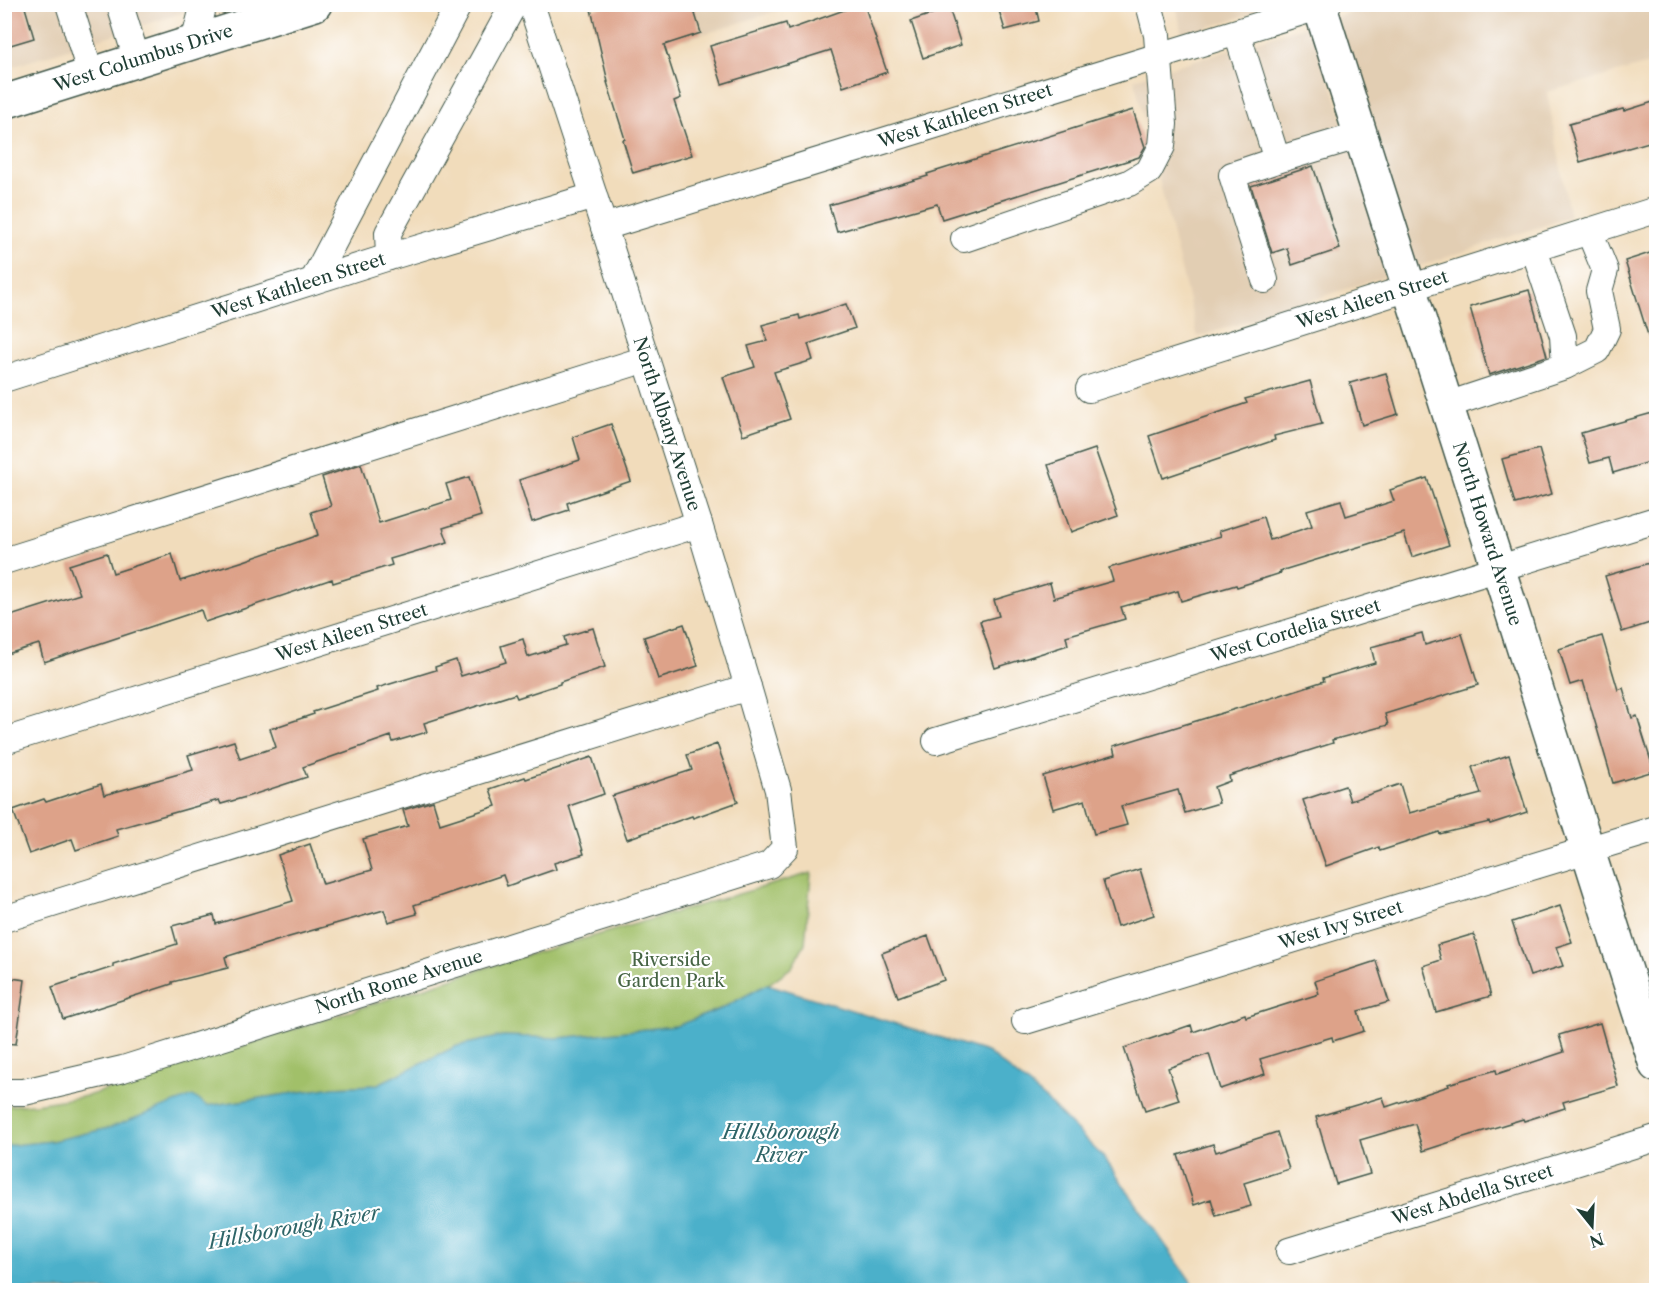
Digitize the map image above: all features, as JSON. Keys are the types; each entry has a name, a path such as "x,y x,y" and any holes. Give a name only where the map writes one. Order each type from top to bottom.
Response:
{"main road":[{"name":"West Columbus Drive","path":"4,102 194,42 281,10 315,4"},
{"name":"North Howard Avenue","path":"1322,5 1409,288 1656,1065"}],"street":[{"path":"69,4 91,75"},
{"path":"194,42 204,4"},
{"path":"313,281 459,4"},
{"path":"389,257 388,233 514,4"},
{"name":"North Albany Avenue","path":"531,4 699,524 778,790 785,848"},
{"path":"964,239 1129,183 1149,171 1162,146 1164,124 1157,35 1149,4"},
{"path":"120,5 137,60"},
{"name":"West Kathleen Street","path":"604,227 1238,33 1322,5"},
{"path":"1238,33 1277,160"},
{"path":"1265,280 1232,175 1361,135"},
{"name":"West Kathleen Street","path":"4,379 389,257 594,196"},
{"name":"West Aileen Street","path":"1089,389 1656,210"},
{"path":"1447,405 1565,366 1597,350 1607,329 1599,291 1605,270 1589,231"},
{"path":"1534,249 1563,336 1565,366"},
{"path":"4,561 646,359"},
{"name":"West Cordelia Street","path":"936,741 1656,520"},
{"name":"West Aileen Street","path":"4,741 699,524"},
{"path":"4,919 748,687"},
{"name":"West Ivy Street","path":"1025,1021 1656,829"},
{"name":"North Rome Avenue","path":"4,1092 24,1092 146,1062 769,865 785,848"},
{"name":"West Abdella Street","path":"1289,1251 1656,1138"}],"shaded area":[{"path":"673,4 796,5 685,40"},
{"path":"1176,4 1280,4 1280,5 1182,35"},
{"path":"1375,4 1656,5 1656,62 1547,92 1570,217 1416,267 1336,17"},
{"path":"5,5 207,5 5,69"},
{"path":"1312,24 1392,274 1198,337 1134,79"}],"green space":[{"name":"Riverside Garden Park","path":"811,873 805,943 792,967 767,985 722,1008 677,1026 559,1038 503,1036 457,1046 376,1085 334,1087 207,1106 52,1141 5,1146 4,1106 87,1096 504,962"}],"water":[{"name":"Hillsborough River","path":"767,984 987,1052 1042,1096 1105,1159 1197,1290 5,1290 5,1146 52,1141 109,1128 193,1096 207,1106 334,1087 376,1085 457,1046 503,1036 559,1038 676,1026 723,1008"}],"building":[{"path":"4,4 24,4 34,38 4,47"},
{"path":"612,4 692,4 701,33 664,45 681,98 674,101 692,155 633,173 607,82 591,9"},
{"path":"864,4 887,72 843,87 831,50 722,84 710,46 786,23 788,30"},
{"path":"997,4 1035,4 1039,21 1005,30"},
{"path":"949,8 961,45 923,58 911,21"},
{"path":"1656,101 1656,140 1580,162 1569,124"},
{"path":"1133,110 1145,147 1139,157 942,219 937,204 837,232 829,205 928,176 927,174"},
{"path":"1313,166 1340,249 1292,265 1287,248 1272,253 1251,186"},
{"path":"1656,251 1656,348 1652,348 1625,261"},
{"path":"1529,290 1547,356 1489,375 1470,307"},
{"path":"846,304 855,328 808,344 813,360 774,372 790,419 743,435 723,377 755,367 748,346 767,341 762,325 799,315 800,319"},
{"path":"1386,373 1398,414 1362,425 1350,383"},
{"path":"1310,381 1322,424 1274,436 1275,440 1163,478 1149,436 1247,403 1245,399"},
{"path":"1656,412 1656,460 1613,473 1609,458 1590,463 1581,433"},
{"path":"611,424 631,481 567,503 569,510 532,522 519,480 580,460 573,437"},
{"path":"1095,449 1118,515 1071,532 1048,465"},
{"path":"1539,449 1552,494 1515,504 1502,459"},
{"path":"361,464 379,523 451,500 446,484 469,477 481,516 443,528 448,542 390,559 392,565 333,583 332,579 205,622 201,610 44,662 39,644 4,655 4,618 80,594 69,565 107,553 113,573 172,554 180,581 244,561 318,535 311,512 331,506 322,477"},
{"path":"1427,478 1449,545 1412,557 1404,533 1280,571 1281,573 1237,587 1236,585 1181,601 1178,591 1121,607 1125,619 1066,636 1068,645 995,668 980,621 999,616 994,600 1050,583 1054,598 1113,581 1109,568 1221,536 1219,531 1263,517 1270,540 1312,526 1307,510 1341,500 1346,516 1394,501 1390,490"},
{"path":"1656,561 1656,621 1622,632 1605,576"},
{"path":"684,624 698,666 658,679 644,637"},
{"path":"593,628 605,667 517,698 515,694 424,723 427,732 393,742 391,736 303,767 307,777 246,797 221,804 219,800 116,829 118,836 76,850 72,839 29,854 13,810 101,784 104,795 193,770 188,755 234,741 240,759 276,747 270,729 378,691 377,688 436,670 435,667 456,660 461,676 506,662 501,646 523,639 528,657 566,645 564,637"},
{"path":"1422,633 1425,645 1462,634 1478,685 1385,714 1388,725 1332,740 1333,743 1229,776 1230,781 1214,787 1219,803 1185,813 1178,790 1121,806 1127,825 1094,834 1085,800 1053,809 1043,776 1116,754 1114,746 1278,696 1324,681 1323,678 1375,663 1371,647"},
{"path":"1602,636 1618,690 1623,688 1632,718 1637,716 1654,771 1613,783 1583,681 1570,685 1559,649"},
{"path":"717,744 738,802 627,839 612,796 692,770 687,755"},
{"path":"1509,755 1527,812 1490,824 1489,822 1440,834 1439,832 1380,851 1379,847 1326,866 1303,800 1345,786 1350,801 1400,784 1409,813 1481,794 1472,767"},
{"path":"592,757 604,794 569,806 584,854 554,863 556,869 507,886 503,875 414,905 417,914 388,922 384,910 289,937 225,957 228,968 172,982 172,984 63,1019 52,987 113,967 113,964 177,944 172,926 214,915 216,924 293,901 278,855 310,844 323,884 372,870 363,839 408,826 403,810 433,801 440,824 496,806 490,789"},
{"path":"1140,869 1154,915 1117,927 1103,881"},
{"path":"1560,906 1572,942 1556,947 1563,966 1530,976 1512,922"},
{"path":"1474,934 1491,996 1436,1012 1423,966 1441,960 1437,945"},
{"path":"928,936 944,980 898,997 882,953"},
{"path":"1376,961 1389,1002 1358,1011 1364,1031 1333,1041 1332,1037 1260,1059 1265,1074 1220,1089 1209,1054 1168,1068 1179,1100 1145,1111 1124,1048 1191,1025 1193,1032 1245,1014 1246,1017 1319,994 1315,981"},
{"path":"4,977 25,980 16,1044 4,1043"},
{"path":"1600,1023 1618,1086 1563,1102 1565,1108 1423,1151 1415,1124 1360,1140 1370,1174 1336,1184 1316,1117 1383,1097 1386,1107 1449,1086 1448,1084 1496,1070 1497,1074 1564,1052 1559,1035"},
{"path":"1277,1132 1289,1169 1244,1183 1251,1206 1216,1216 1211,1199 1194,1205 1178,1155 1213,1144 1216,1152"}]}
